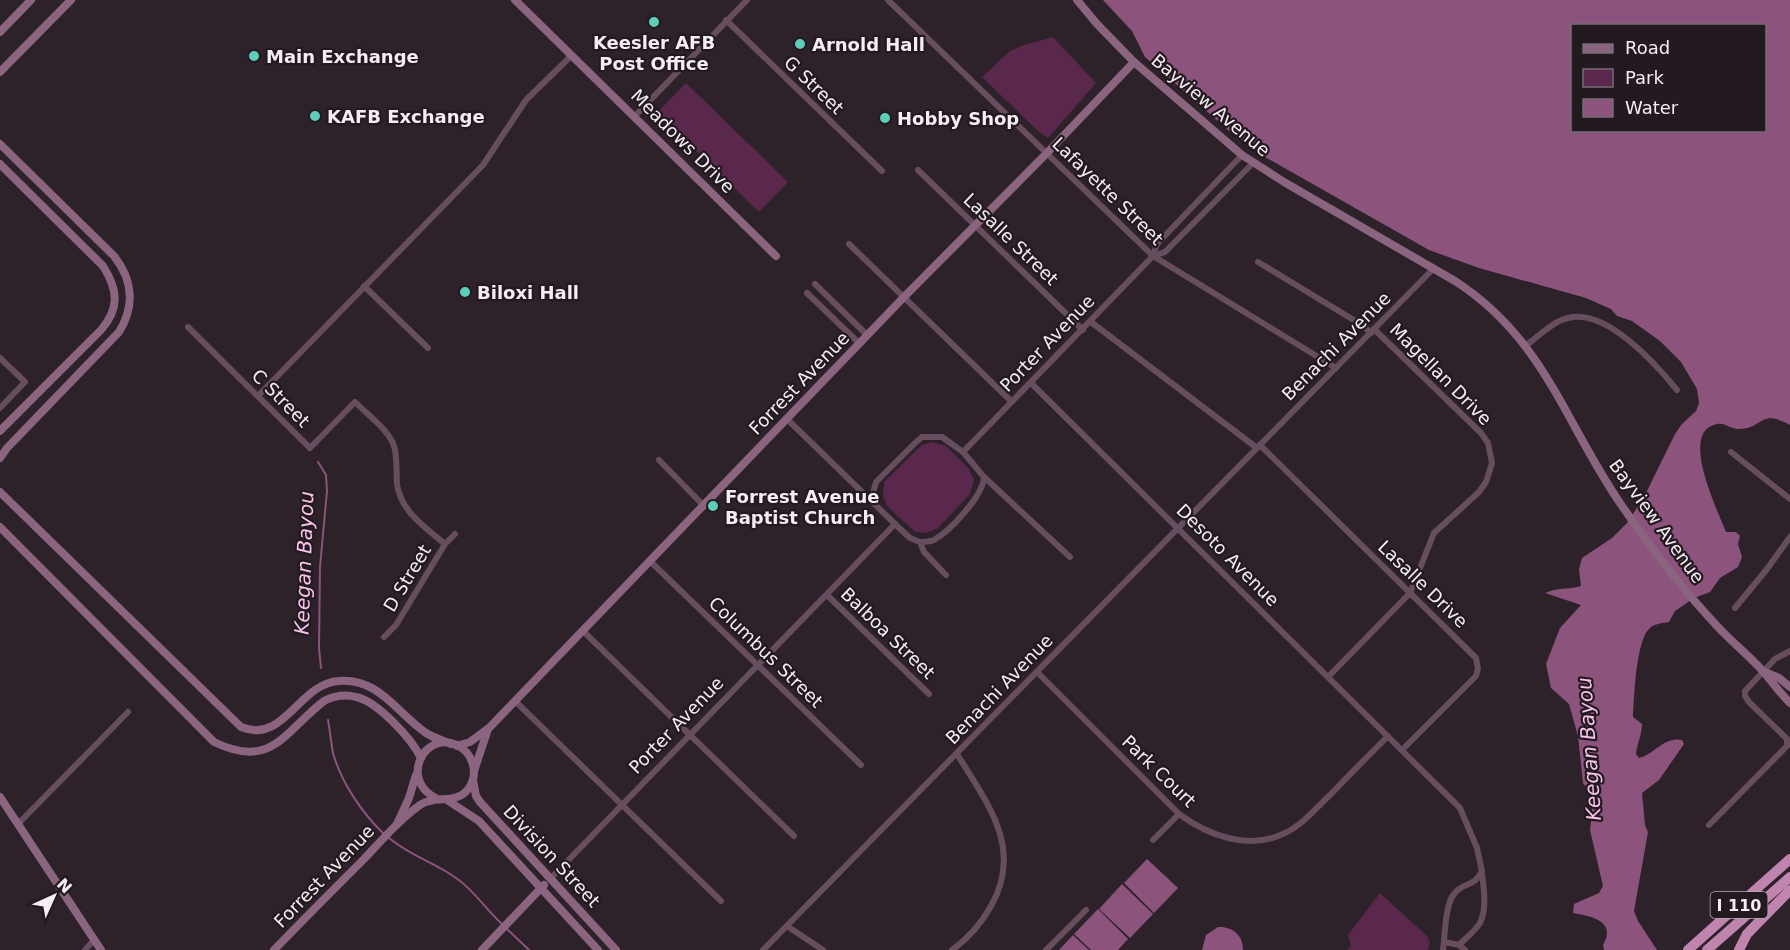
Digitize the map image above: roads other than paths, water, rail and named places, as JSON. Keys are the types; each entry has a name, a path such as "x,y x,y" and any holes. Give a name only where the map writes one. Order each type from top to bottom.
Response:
{"highway":[{"name":"I 110","path":"1688,950 1790,859"},
{"name":"I 110","path":"1707,950 1790,877"},
{"path":"1739,950 1747,934 1790,890"}],"street":[{"path":"0,32 31,0"},
{"path":"0,72 71,0"},
{"name":"Meadows Drive","path":"515,0 776,256"},
{"path":"634,117 747,0"},
{"name":"Lafayette Street","path":"888,0 1153,256 1336,368"},
{"name":"Bayview Avenue","path":"1077,0 1134,62 1242,155 1434,268 1483,301 1504,320 1550,380 1620,504 1671,573 1790,703"},
{"name":"G Street","path":"726,20 882,171"},
{"path":"258,396 483,165 526,100 572,55"},
{"name":"Forrest Avenue","path":"454,745 470,742 489,728 1134,62"},
{"path":"0,144 114,256 128,278 130,289 129,310 119,332 0,458"},
{"name":"Porter Avenue","path":"1153,256 1156,244 1242,155"},
{"name":"Porter Avenue","path":"963,452 1153,256 1165,252 1253,163"},
{"path":"0,164 103,266 113,284 115,300 112,315 101,330 0,431"},
{"name":"Lasalle Street","path":"918,170 1083,330"},
{"path":"849,244 1012,402"},
{"name":"Magellan Drive","path":"1258,262 1373,331 1488,443 1492,463 1486,482 1479,492 1434,533 1410,593"},
{"name":"Benachi Avenue","path":"763,950 1434,268"},
{"path":"815,284 867,336"},
{"path":"364,286 428,348"},
{"path":"807,292 860,344"},
{"path":"1525,346 1560,321 1569,318 1592,320 1628,338 1677,390"},
{"path":"1091,322 1259,446"},
{"name":"C Street","path":"188,327 310,448 355,402 390,437 394,446 401,501 410,513 445,543"},
{"path":"0,358 24,382 0,408"},
{"name":"Desoto Avenue","path":"1031,383 1179,527 1460,808 1477,848 1482,871 1484,902 1479,925 1462,947"},
{"path":"787,419 910,538 920,542 935,539 954,522 980,494 984,477"},
{"path":"875,504 873,493 876,482 922,437 942,437 963,452 984,477 1070,557"},
{"name":"Lasalle Drive","path":"1259,446 1476,658 1478,669 1476,676 1402,750"},
{"path":"1731,452 1790,499"},
{"path":"658,460 704,506"},
{"path":"0,492 241,727 255,731 271,728 314,690 336,681 355,681 386,695 426,732 454,745 469,756 473,776 463,794 447,800 436,798 422,788 417,771 421,758 434,746 454,745"},
{"name":"Porter Avenue","path":"482,950 895,524"},
{"path":"0,527 214,742 232,750 244,752 272,746 286,737 324,701 340,696 357,697 384,715 414,745 421,758"},
{"name":"D Street","path":"384,637 396,625 445,543 455,534"},
{"path":"1735,608 1790,537"},
{"path":"920,542 924,552 946,575"},
{"name":"Columbus Street","path":"650,561 861,765"},
{"path":"1329,676 1410,593"},
{"name":"Balboa Street","path":"827,595 929,694"},
{"path":"583,631 794,836"},
{"path":"1708,825 1789,745 1787,739 1745,696 1748,686 1762,670 1775,659 1790,651"},
{"name":"Bayview Avenue","path":"1762,670 1779,678 1790,687"},
{"name":"Park Court","path":"1037,672 1179,814 1206,831 1240,841 1283,834 1315,809 1388,736"},
{"path":"515,701 721,901"},
{"path":"18,824 128,712"},
{"name":"Forrest Avenue","path":"473,776 489,728"},
{"path":"952,950 976,930 994,901 1001,888 1005,855 1002,837 994,817 957,754"},
{"name":"Forrest Avenue","path":"393,828 410,798 417,771"},
{"name":"Division Street","path":"473,776 476,796 480,802 616,950"},
{"path":"0,796 101,950"},
{"name":"Forrest Avenue","path":"274,950 393,828 420,805 436,798"},
{"name":"Division Street","path":"447,800 479,821 598,950"},
{"path":"1153,840 1179,814"},
{"path":"1443,950 1450,901 1461,887 1476,881 1482,871"},
{"path":"1046,950 1086,910"},
{"path":"787,926 823,950"},
{"path":"85,950 94,940"},
{"path":"1444,942 1462,947"}],"water":[{"path":"1103,0 1790,0 1790,425 1772,418 1747,428 1736,429 1717,424 1706,430 1701,441 1704,473 1726,532 1736,532 1740,536 1738,544 1742,557 1738,567 1720,578 1710,592 1694,598 1675,611 1669,622 1660,623 1648,630 1641,647 1636,671 1633,717 1642,724 1636,754 1639,758 1645,756 1676,739 1682,740 1684,744 1659,780 1642,793 1645,825 1648,832 1634,911 1657,950 1604,950 1607,930 1604,925 1594,918 1573,913 1574,904 1599,893 1603,886 1590,830 1591,792 1583,783 1578,736 1569,704 1551,688 1546,664 1560,628 1581,605 1545,593 1581,586 1579,569 1582,558 1612,538 1627,523 1644,497 1675,434 1696,411 1699,403 1697,389 1681,362 1660,341 1632,321 1617,316 1611,309 1586,298 1479,268 1429,250 1265,157 1228,130 1145,57 1132,31"},
{"path":"1147,859 1178,888 1154,913 1124,883"},
{"path":"1122,884 1153,914 1130,938 1099,909"},
{"path":"1098,909 1128,939 1118,950 1091,950 1074,934"},
{"path":"1218,927 1233,930 1241,940 1243,950 1202,950 1206,935"},
{"path":"1073,935 1089,950 1059,950"}],"waterway":[{"name":"Keegan Bayou","path":"318,462 326,475 327,491 320,567 319,648 321,668"},
{"name":"Keegan Bayou","path":"328,720 333,753 341,775 360,807 383,833"},
{"name":"Keegan Bayou","path":"388,837 404,849 448,872 463,883 503,925"},
{"name":"Keegan Bayou","path":"507,929 529,950"}],"place":[{"name":"Keesler AFB Post Office","path":"654,22"},
{"name":"Arnold Hall","path":"800,44"},
{"name":"Main Exchange","path":"254,56"},
{"name":"KAFB Exchange","path":"315,116"},
{"name":"Hobby Shop","path":"885,118"},
{"name":"Biloxi Hall","path":"465,292"},
{"name":"Forrest Avenue Baptist Church","path":"713,506"}]}
